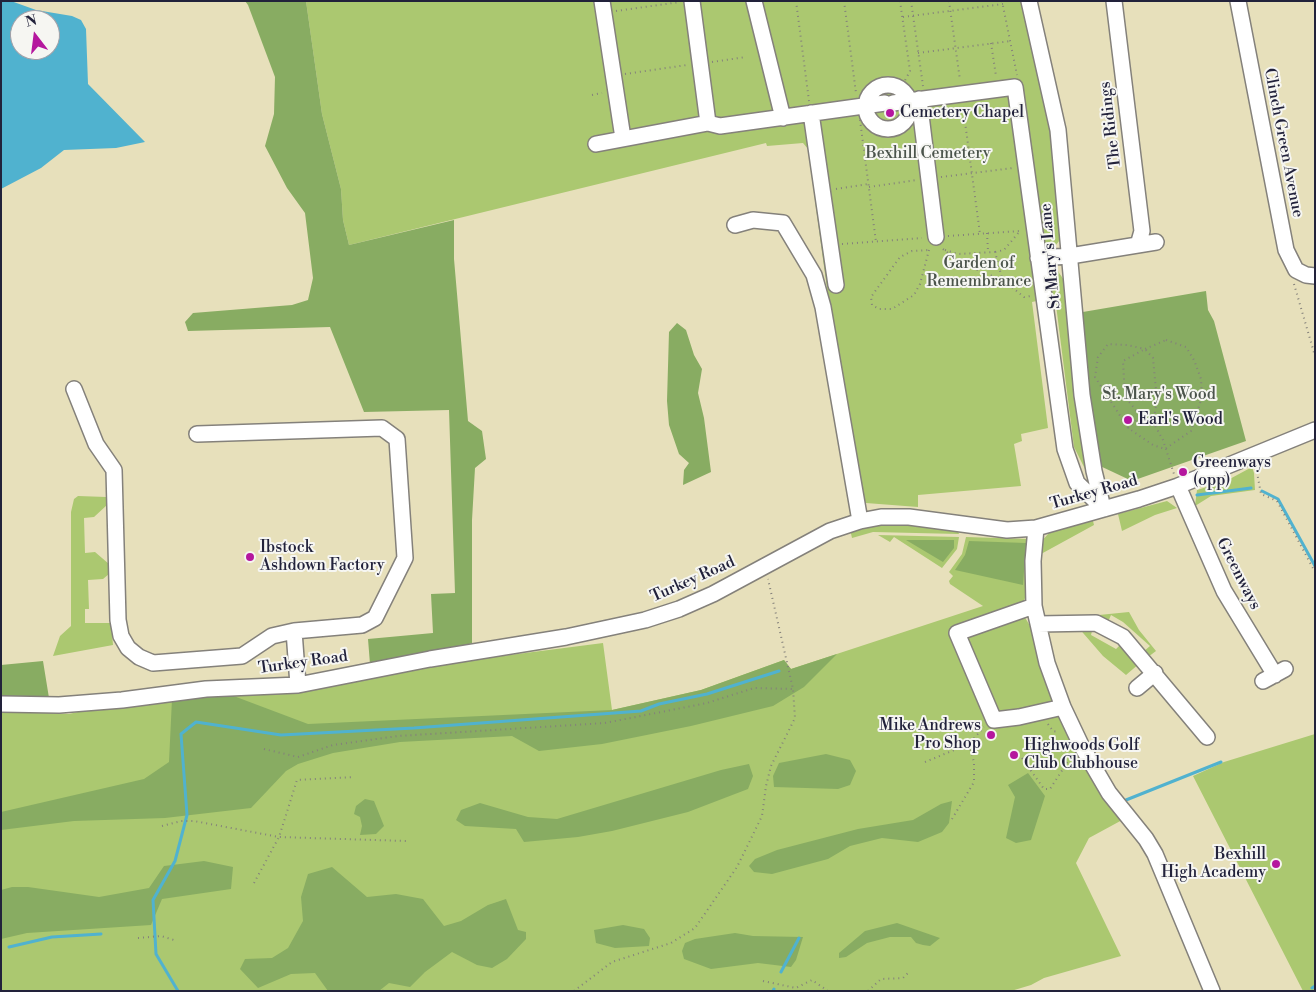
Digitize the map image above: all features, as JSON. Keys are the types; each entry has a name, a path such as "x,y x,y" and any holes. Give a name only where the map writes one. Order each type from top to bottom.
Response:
{"street":[{"path":"690,1 708,123"},
{"path":"754,1 783,118"},
{"name":"St Mary's Lane","path":"1029,1 1058,130 1082,395 1094,471 1104,509"},
{"name":"The Ridings","path":"1114,1 1142,231 1138,245"},
{"name":"Clinch Green Avenue","path":"1238,1 1286,250 1296,270"},
{"path":"603,7 622,138"},
{"path":"861,106 871,92 885,84 913,97"},
{"path":"596,144 708,123 720,126 889,103 913,97 1014,88 1067,457 1077,483 1104,509"},
{"path":"861,106 872,124 890,129 899,126 906,120 913,97"},
{"path":"913,97 929,178 937,243"},
{"path":"811,114 836,285"},
{"path":"735,225 753,220 783,223 814,275 825,317 860,521"},
{"path":"1038,258 1070,256 1156,242"},
{"path":"1296,270 1306,276 1315,276"},
{"path":"74,389 96,444 114,470 118,620 121,636 128,648 139,657 153,663 242,656 272,636 294,631 362,625 375,618 404,558 396,439 382,428 197,434"},
{"name":"Turkey Road","path":"1,704 59,705 122,700 206,688 298,685 430,659 566,637 645,620 713,594 830,532 860,521 881,517 909,517 1007,530 1036,528 1178,486 1256,452 1315,430"},
{"name":"Greenways","path":"1178,486 1224,591 1274,675"},
{"path":"1036,528 1033,561 1034,606 1047,663 1063,707 1105,787 1146,839 1155,854 1212,991"},
{"path":"1034,606 957,633 994,720 1063,707"},
{"path":"1038,624 1096,623 1123,637 1207,736"},
{"path":"294,631 298,685"},
{"path":"1137,688 1155,673"}],"path":[{"path":"603,7 690,1"},
{"path":"796,1 811,114"},
{"path":"844,1 861,106 868,184 876,242"},
{"path":"900,1 913,97"},
{"path":"911,1 918,54 913,97"},
{"path":"949,1 980,234"},
{"path":"903,17 1002,2 1017,77 1014,88"},
{"path":"918,54 1011,41"},
{"path":"991,44 998,90"},
{"path":"613,76 746,57"},
{"path":"869,188 929,178 1026,166"},
{"path":"823,191 868,184"},
{"path":"830,245 876,242 937,243 958,254 994,252 1004,250 1020,231 980,234 937,243 900,257 871,297 872,305 879,309 892,309 914,295 937,243"},
{"path":"987,234 988,251"},
{"path":"937,243 958,261 1002,279 1024,297 1043,294"},
{"path":"994,252 1002,279"},
{"path":"1296,270 1294,282 1315,356"},
{"path":"1128,428 1141,416 1125,397 1123,361 1166,340 1186,347 1194,360 1201,379 1202,397 1191,431 1165,449"},
{"path":"1165,449 1153,445 1128,428 1095,377 1098,357 1108,344 1127,345 1145,349 1153,358 1157,401 1153,422 1165,449 1178,486"},
{"path":"1256,452 1260,494 1277,501 1315,572"},
{"path":"574,991 612,962 671,943 694,928 737,868 762,816 766,786 772,766 795,718 793,689 765,565"},
{"path":"264,749 298,757 333,745 398,736 606,723 707,703 754,688 793,689"},
{"path":"1038,713 1053,731 1062,732"},
{"path":"925,762 969,744 982,729 994,720"},
{"path":"952,819 974,782 974,762 969,744"},
{"path":"1022,758 1044,789 1050,788 1074,752"},
{"path":"254,883 279,837 297,780 354,777"},
{"path":"162,826 181,821 194,821 279,837 406,841"},
{"path":"138,938 161,936 177,941"},
{"path":"868,991 881,979 903,978 910,971"},
{"path":"763,981 796,988 812,980 828,991"}],"green space":[{"path":"245,1 306,1 322,114 341,189 343,220 349,245 454,220 454,259 468,421 482,431 486,459 475,468 472,520 472,643 452,650 370,664 368,639 433,633 431,594 455,593 449,410 364,412 330,327 188,331 185,322 193,313 292,305 308,300 313,278 305,213 287,188 265,146 274,114 275,77"},
{"name":"Bexhill Cemetery","path":"306,1 1024,1 1053,133 1063,236 1052,250 1053,264 1066,283 1089,477 1074,447 1055,297 1032,302 1048,428 1021,434 1022,441 1014,444 1021,486 918,495 918,507 866,503 861,500 833,333 808,149 803,143 767,146 766,143 349,245 343,220 341,189 322,114"},
{"name":"St. Mary's Wood","path":"1206,291 1208,310 1214,321 1246,441 1132,481 1098,465 1077,313"},
{"path":"677,323 686,330 694,355 702,369 698,393 704,418 711,472 683,485 684,470 689,463 679,454 669,425 667,401 669,332"},
{"path":"1252,467 1255,490 1211,496 1195,506 1197,490 1226,481"},
{"path":"78,496 106,497 107,505 94,517 84,518 85,553 95,552 109,564 109,574 103,579 88,580 89,609 85,609 85,623 111,623 113,645 53,656 60,636 71,626 71,512 74,499"},
{"path":"1167,501 1177,508 1155,515 1122,531 1118,514"},
{"path":"1081,521 1093,521 1094,525 1041,554 1039,544 1049,533"},
{"path":"910,522 957,528 959,534 873,532 852,538 850,529 872,523"},
{"path":"878,535 959,537 957,549 942,568 894,537 890,542"},
{"path":"966,537 1029,539 1028,591 1022,605 1024,616 1037,637 1060,718 1063,719 1124,819 1089,838 1076,863 1121,956 1044,978 1031,985 1011,991 1,991 1,710 69,714 90,709 205,693 282,694 440,664 603,643 612,710 701,690 784,660 791,669 983,606 950,584 949,581 953,576 949,572 962,554"},
{"path":"906,540 954,540 954,548 943,562"},
{"path":"969,541 1026,543 1023,585 955,570 965,555"},
{"path":"1129,612 1139,630 1156,651 1148,657 1143,652 1150,646 1123,622 1111,615 1108,622 1089,616"},
{"path":"1077,626 1093,627 1091,635 1116,649 1122,643 1140,663 1126,675 1103,656"},
{"path":"837,654 804,687 773,706 691,726 602,744 539,751 512,736 400,742 333,753 298,764 286,771 251,808 165,818 74,821 1,830 1,812 144,779 169,762 172,699 223,692 308,724 612,710 701,690 784,660 791,669"},
{"path":"43,661 49,698 1,698 1,665"},
{"name":"Bexhill High Academy","path":"1315,734 1315,991 1303,991 1193,776 1224,762"},
{"path":"826,754 850,760 856,771 850,785 838,789 774,787 773,776 779,763"},
{"path":"749,764 753,776 748,789 688,812 612,831 578,837 524,842 516,829 465,826 456,820 461,810 480,803 528,817 557,819 721,770"},
{"path":"1028,773 1045,796 1031,840 1016,843 1006,838 1015,797 1008,785"},
{"path":"365,799 374,801 384,826 376,834 360,835 362,826 360,817 354,814 356,806"},
{"path":"952,801 949,823 942,832 918,842 882,838 850,846 828,859 772,874 754,872 749,866 755,859 777,850 858,829 913,820 941,804"},
{"path":"204,861 233,867 231,889 162,899 151,925 27,933 1,939 1,890 12,887 28,887 99,897 149,888 164,866"},
{"path":"332,867 367,897 396,894 423,899 444,926 461,921 488,905 506,899 518,930 526,932 526,939 507,959 492,968 477,965 452,952 425,972 410,987 389,983 379,991 328,991 315,973 291,974 258,988 240,969 245,959 272,958 288,948 303,921 301,897 308,874"},
{"path":"897,923 940,938 930,946 916,943 911,937 890,937 867,943 846,957 839,958 839,953 865,931"},
{"path":"623,925 644,929 650,938 649,946 615,948 596,943 594,930"},
{"path":"735,933 753,936 803,937 796,960 791,967 758,963 711,969 684,959 682,951 685,943 695,939"}],"water":[{"path":"1,1 11,1 36,10 10,10 10,60 60,60 60,14 81,20 86,29 88,84 145,142 116,148 64,150 41,168 1,189"}],"waterway":[{"path":"1197,495 1251,488"},
{"path":"1262,491 1278,499 1315,566"},
{"path":"178,991 156,954 153,900 175,861 187,815 181,734 196,722 281,735 414,728 641,711 659,704 707,694 779,671"},
{"path":"1126,800 1221,762"},
{"path":"9,947 52,937 101,934"},
{"path":"781,972 799,938"}],"place":[{"name":"Cemetery Chapel","path":"890,113"},
{"name":"Earl's Wood","path":"1128,420"},
{"name":"Greenways (opp)","path":"1183,472"},
{"name":"Ibstock Ashdown Factory","path":"250,557"},
{"name":"Mike Andrews Pro Shop","path":"991,735"},
{"name":"Highwoods Golf Club Clubhouse","path":"1014,755"},
{"name":"Bexhill High Academy","path":"1276,864"}],"park label":[{"name":"Garden of Remembrance","path":"979,273"}]}
